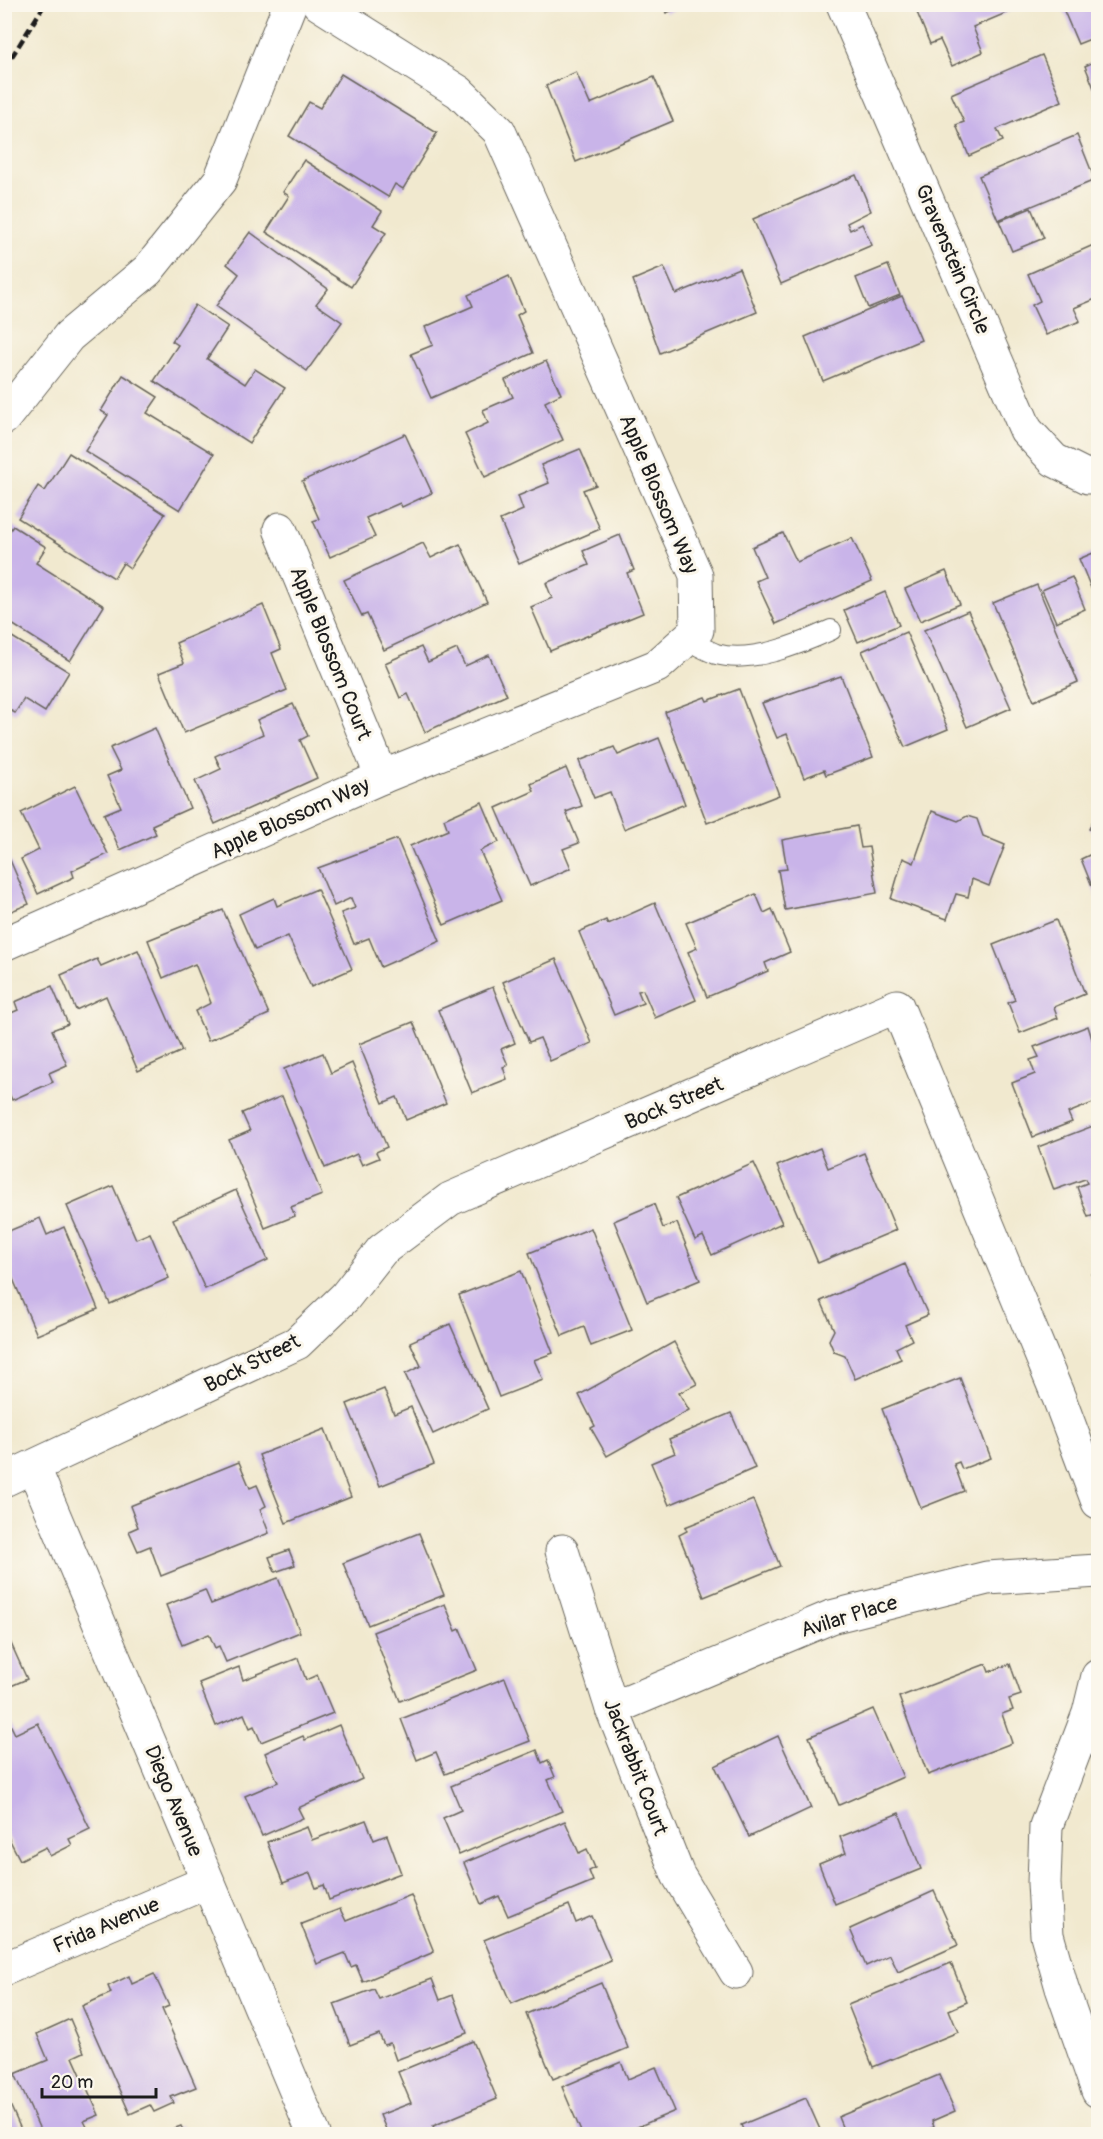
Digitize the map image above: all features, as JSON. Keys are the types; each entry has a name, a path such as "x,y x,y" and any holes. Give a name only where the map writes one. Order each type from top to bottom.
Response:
{"street":[{"path":"4,418 69,336 148,270 220,180 290,4"},
{"name":"Apple Blossom Way","path":"4,944 382,777 657,666 697,630 696,575 499,131 459,92 319,4"},
{"name":"Gravenstein Circle","path":"843,4 1026,430 1054,460 1089,477 1098,473"},
{"name":"Apple Blossom Court","path":"280,529 382,777"},
{"name":"Bock Street","path":"19,1474 297,1343 345,1297 382,1250 450,1200 897,1006 1059,1398 1098,1502"},
{"name":"Diego Avenue","path":"19,1474 207,1882 314,2134"},
{"name":"Jackrabbit Court","path":"562,1551 612,1709 678,1875 736,1972"},
{"name":"Avilar Place","path":"612,1709 831,1617 987,1578 1098,1571"},
{"path":"1098,1676 1089,1713 1046,1826 1044,1883 1047,1935 1062,1988 1098,2091"},
{"name":"Frida Avenue","path":"4,1969 207,1882"}],"lane":[{"path":"686,640 717,654 736,656 772,651 803,642 831,630"}],"building":[{"path":"1061,4 1098,4 1098,36 1078,44"},
{"path":"663,5 686,5 666,13"},
{"path":"914,5 1025,5 973,27 983,52 952,66 940,40 930,44"},
{"path":"1042,55 1062,101 997,129 1003,141 969,156 956,125 964,122 951,94"},
{"path":"1098,60 1098,98 1085,66"},
{"path":"576,72 590,104 654,77 673,121 576,162 546,86"},
{"path":"341,74 437,133 403,189 395,184 388,197 289,136 309,102 320,108"},
{"path":"1077,135 1095,180 998,220 979,176"},
{"path":"304,160 382,211 373,225 386,233 351,287 266,232 289,196 283,192"},
{"path":"856,175 871,211 847,223 850,230 862,224 872,245 781,284 753,219"},
{"path":"1031,208 1044,238 1012,251 999,221"},
{"path":"250,232 328,289 316,304 342,322 307,371 216,306 239,274 227,264"},
{"path":"1098,243 1098,298 1074,308 1080,321 1046,335 1032,305 1040,301 1028,274"},
{"path":"888,265 900,295 868,308 856,278"},
{"path":"664,267 676,294 739,268 757,312 660,353 633,280"},
{"path":"509,276 524,311 517,315 533,353 431,398 411,354 433,345 425,327 473,306 468,295"},
{"path":"902,296 921,340 823,381 805,337"},
{"path":"195,305 228,327 207,359 245,384 255,369 285,388 249,443 154,381 178,345 172,341"},
{"path":"546,361 561,394 545,402 563,440 485,477 465,434 488,423 483,410 513,397 505,380"},
{"path":"123,375 158,397 147,413 214,454 180,510 85,451 108,415 101,411"},
{"path":"405,434 432,493 402,507 400,503 366,518 375,537 330,557 313,521 319,519 302,481"},
{"path":"580,449 596,485 583,490 600,529 519,564 500,520 523,510 518,496 549,483 541,465"},
{"path":"69,453 165,514 130,568 123,563 114,578 18,518 38,486 45,491"},
{"path":"13,526 46,547 36,563 104,606 70,661 4,619 4,539"},
{"path":"783,533 797,562 852,538 872,581 776,624 756,581 765,577 752,547"},
{"path":"620,535 634,570 627,573 643,613 550,651 531,607 552,598 546,583 589,565 583,551"},
{"path":"423,543 431,558 460,544 487,602 384,650 367,614 362,616 344,580"},
{"path":"1098,551 1098,605 1079,559"},
{"path":"946,571 960,604 920,621 905,589"},
{"path":"1072,577 1085,609 1056,622 1042,590"},
{"path":"1037,585 1078,682 1034,701 993,603"},
{"path":"885,592 899,625 858,642 844,610"},
{"path":"263,605 281,649 272,653 287,690 184,733 159,673 184,663 176,643"},
{"path":"968,611 1011,708 967,727 924,630"},
{"path":"4,632 69,672 45,712 24,699 15,713 4,707"},
{"path":"906,632 948,729 905,747 862,651"},
{"path":"421,647 428,662 457,649 465,666 489,655 507,695 425,732 408,694 400,698 385,663"},
{"path":"841,676 873,757 826,775 824,770 804,778 787,734 777,738 762,703"},
{"path":"739,689 779,795 707,823 665,712 705,697 707,701"},
{"path":"293,704 308,736 300,740 317,778 215,824 195,781 221,769 215,756 263,734 257,720"},
{"path":"155,728 190,808 152,825 156,834 120,850 104,814 121,807 107,776 121,770 110,748"},
{"path":"659,738 685,804 624,829 610,792 594,798 579,761 614,747 618,755"},
{"path":"566,768 582,806 566,812 579,843 563,849 571,868 530,886 496,808 534,791 531,784"},
{"path":"75,786 108,854 72,871 74,877 38,894 21,859 39,850 21,813"},
{"path":"482,802 499,842 480,851 502,900 444,925 410,846 448,830 444,819"},
{"path":"932,811 958,821 967,816 977,819 983,836 1005,845 989,886 972,879 968,897 956,894 947,919 891,899 903,858 914,863"},
{"path":"1098,811 1098,834 1089,829"},
{"path":"857,826 861,848 869,847 877,893 785,910 778,870 787,869 782,840"},
{"path":"397,839 440,941 381,967 369,938 354,944 341,913 355,908 351,898 334,906 318,868"},
{"path":"1098,851 1098,901 1081,859"},
{"path":"10,860 29,904 4,914 4,862"},
{"path":"317,889 352,969 311,987 288,936 255,950 239,914 274,898 277,906"},
{"path":"756,894 764,913 772,909 790,952 765,963 768,971 707,997 688,952 697,948 686,923"},
{"path":"655,903 696,1000 655,1018 643,990 638,991 643,1003 614,1015 579,932 606,920 608,924"},
{"path":"223,910 269,1014 208,1041 195,1011 211,1003 195,964 163,978 148,940"},
{"path":"1056,920 1085,994 1054,1007 1058,1018 1020,1033 1008,1003 1015,1000 993,945"},
{"path":"138,950 182,1051 138,1071 106,996 76,1010 61,975 97,959 101,966"},
{"path":"556,959 592,1043 550,1061 540,1038 529,1042 503,982"},
{"path":"52,986 68,1024 52,1030 67,1065 49,1073 53,1082 12,1100 4,1082 4,1016 18,1010 15,1002"},
{"path":"493,987 515,1043 501,1049 508,1065 503,1067 507,1079 472,1093 438,1010"},
{"path":"413,1022 446,1103 406,1120 397,1097 383,1103 359,1044"},
{"path":"1088,1026 1093,1042 1098,1042 1098,1101 1068,1113 1072,1122 1033,1137 1012,1083 1035,1074 1030,1060 1039,1057 1034,1047"},
{"path":"323,1053 331,1073 352,1063 387,1147 376,1152 379,1158 362,1165 357,1154 325,1168 284,1069"},
{"path":"282,1096 322,1195 291,1207 295,1216 265,1228 229,1140 250,1131 242,1113"},
{"path":"1098,1124 1098,1214 1088,1217 1077,1187 1087,1183 1085,1179 1054,1190 1038,1147"},
{"path":"820,1148 828,1168 864,1153 896,1230 818,1263 777,1166"},
{"path":"754,1163 782,1223 712,1255 703,1236 695,1240 676,1198"},
{"path":"113,1186 136,1239 150,1233 169,1278 110,1304 67,1206"},
{"path":"236,1190 268,1260 205,1289 173,1219"},
{"path":"654,1204 663,1228 677,1223 700,1280 647,1302 614,1221"},
{"path":"40,1218 47,1235 64,1227 98,1309 37,1335 4,1258 4,1233"},
{"path":"591,1228 632,1330 591,1346 584,1327 562,1336 529,1253"},
{"path":"905,1264 928,1315 905,1325 912,1340 896,1348 901,1359 855,1379 845,1356 834,1352 829,1340 834,1330 821,1301"},
{"path":"521,1271 553,1353 534,1360 543,1380 499,1397 459,1295"},
{"path":"1098,1271 1098,1291 1092,1274"},
{"path":"450,1324 488,1409 433,1434 405,1374 421,1366 410,1342"},
{"path":"674,1342 697,1384 679,1393 689,1410 607,1456 591,1428 595,1426 579,1395"},
{"path":"960,1378 991,1458 962,1469 959,1462 954,1464 964,1491 921,1508 882,1409"},
{"path":"384,1389 394,1414 411,1407 434,1464 380,1486 347,1404"},
{"path":"731,1413 755,1468 669,1505 651,1463 675,1453 669,1439"},
{"path":"325,1429 351,1497 286,1523 259,1455"},
{"path":"239,1462 250,1488 257,1485 266,1506 260,1509 269,1533 161,1576 150,1546 138,1551 129,1531 138,1527 130,1506"},
{"path":"753,1500 780,1566 704,1597 679,1535 687,1531 685,1527"},
{"path":"419,1533 444,1595 368,1625 343,1563"},
{"path":"289,1550 295,1565 275,1572 269,1557"},
{"path":"278,1578 300,1632 226,1662 219,1646 215,1648 209,1634 182,1645 166,1605 205,1590 211,1604"},
{"path":"445,1604 456,1631 460,1629 477,1670 400,1701 373,1632"},
{"path":"4,1628 27,1679 4,1689"},
{"path":"298,1658 306,1680 317,1675 333,1713 261,1742 254,1726 250,1728 244,1714 216,1726 199,1683 239,1667 243,1680"},
{"path":"986,1664 989,1672 1010,1664 1021,1695 1009,1699 1013,1710 1002,1714 1012,1743 928,1775 899,1697"},
{"path":"505,1678 530,1741 445,1774 436,1752 417,1760 401,1719"},
{"path":"873,1709 903,1777 839,1805 809,1737"},
{"path":"38,1723 90,1829 69,1839 72,1845 50,1856 46,1847 20,1860 4,1829 4,1726 10,1724 15,1734"},
{"path":"339,1725 362,1779 298,1808 303,1818 262,1836 245,1796 278,1782 265,1753 303,1736 305,1740"},
{"path":"778,1736 811,1808 749,1837 715,1766"},
{"path":"537,1750 542,1763 548,1760 555,1777 548,1780 562,1811 459,1855 443,1818 461,1810 451,1786"},
{"path":"899,1813 921,1869 835,1904 819,1864 846,1853 840,1837"},
{"path":"366,1820 374,1840 387,1835 401,1873 329,1900 324,1885 316,1888 310,1873 283,1883 267,1842 307,1827 312,1840"},
{"path":"565,1821 579,1853 587,1849 595,1868 589,1871 593,1881 508,1916 499,1896 481,1904 464,1863"},
{"path":"934,1891 958,1945 898,1972 890,1955 866,1966 850,1929"},
{"path":"411,1895 434,1952 363,1982 356,1965 351,1967 345,1953 317,1964 301,1924 340,1909 346,1921"},
{"path":"569,1905 576,1923 592,1916 611,1961 511,2004 484,1940"},
{"path":"951,1963 967,2002 949,2010 958,2032 873,2067 848,2005"},
{"path":"154,1974 169,2006 162,2009 196,2087 171,2097 174,2103 154,2112 150,2105 130,2114 82,2006 111,1993 108,1986 129,1976 132,1984"},
{"path":"432,1979 440,2000 453,1995 467,2033 396,2060 390,2043 384,2045 379,2034 350,2045 334,2004 374,1989 379,1999"},
{"path":"601,1983 628,2048 553,2079 526,2014"},
{"path":"70,2019 84,2052 73,2057 99,2115 84,2121 88,2129 76,2134 42,2134 15,2074 48,2060 37,2034"},
{"path":"473,2041 497,2099 433,2126 436,2134 388,2134 380,2115 411,2103 398,2072"},
{"path":"621,2062 628,2079 656,2067 675,2111 621,2134 582,2134 562,2087"},
{"path":"939,2075 955,2111 932,2121 934,2127 916,2134 845,2134 838,2117"},
{"path":"4,2091 23,2134 4,2134"},
{"path":"806,2098 822,2134 745,2134 741,2125"},
{"path":"181,2126 185,2134 159,2134"}],"railway":[{"path":"4,69 45,4"}]}
